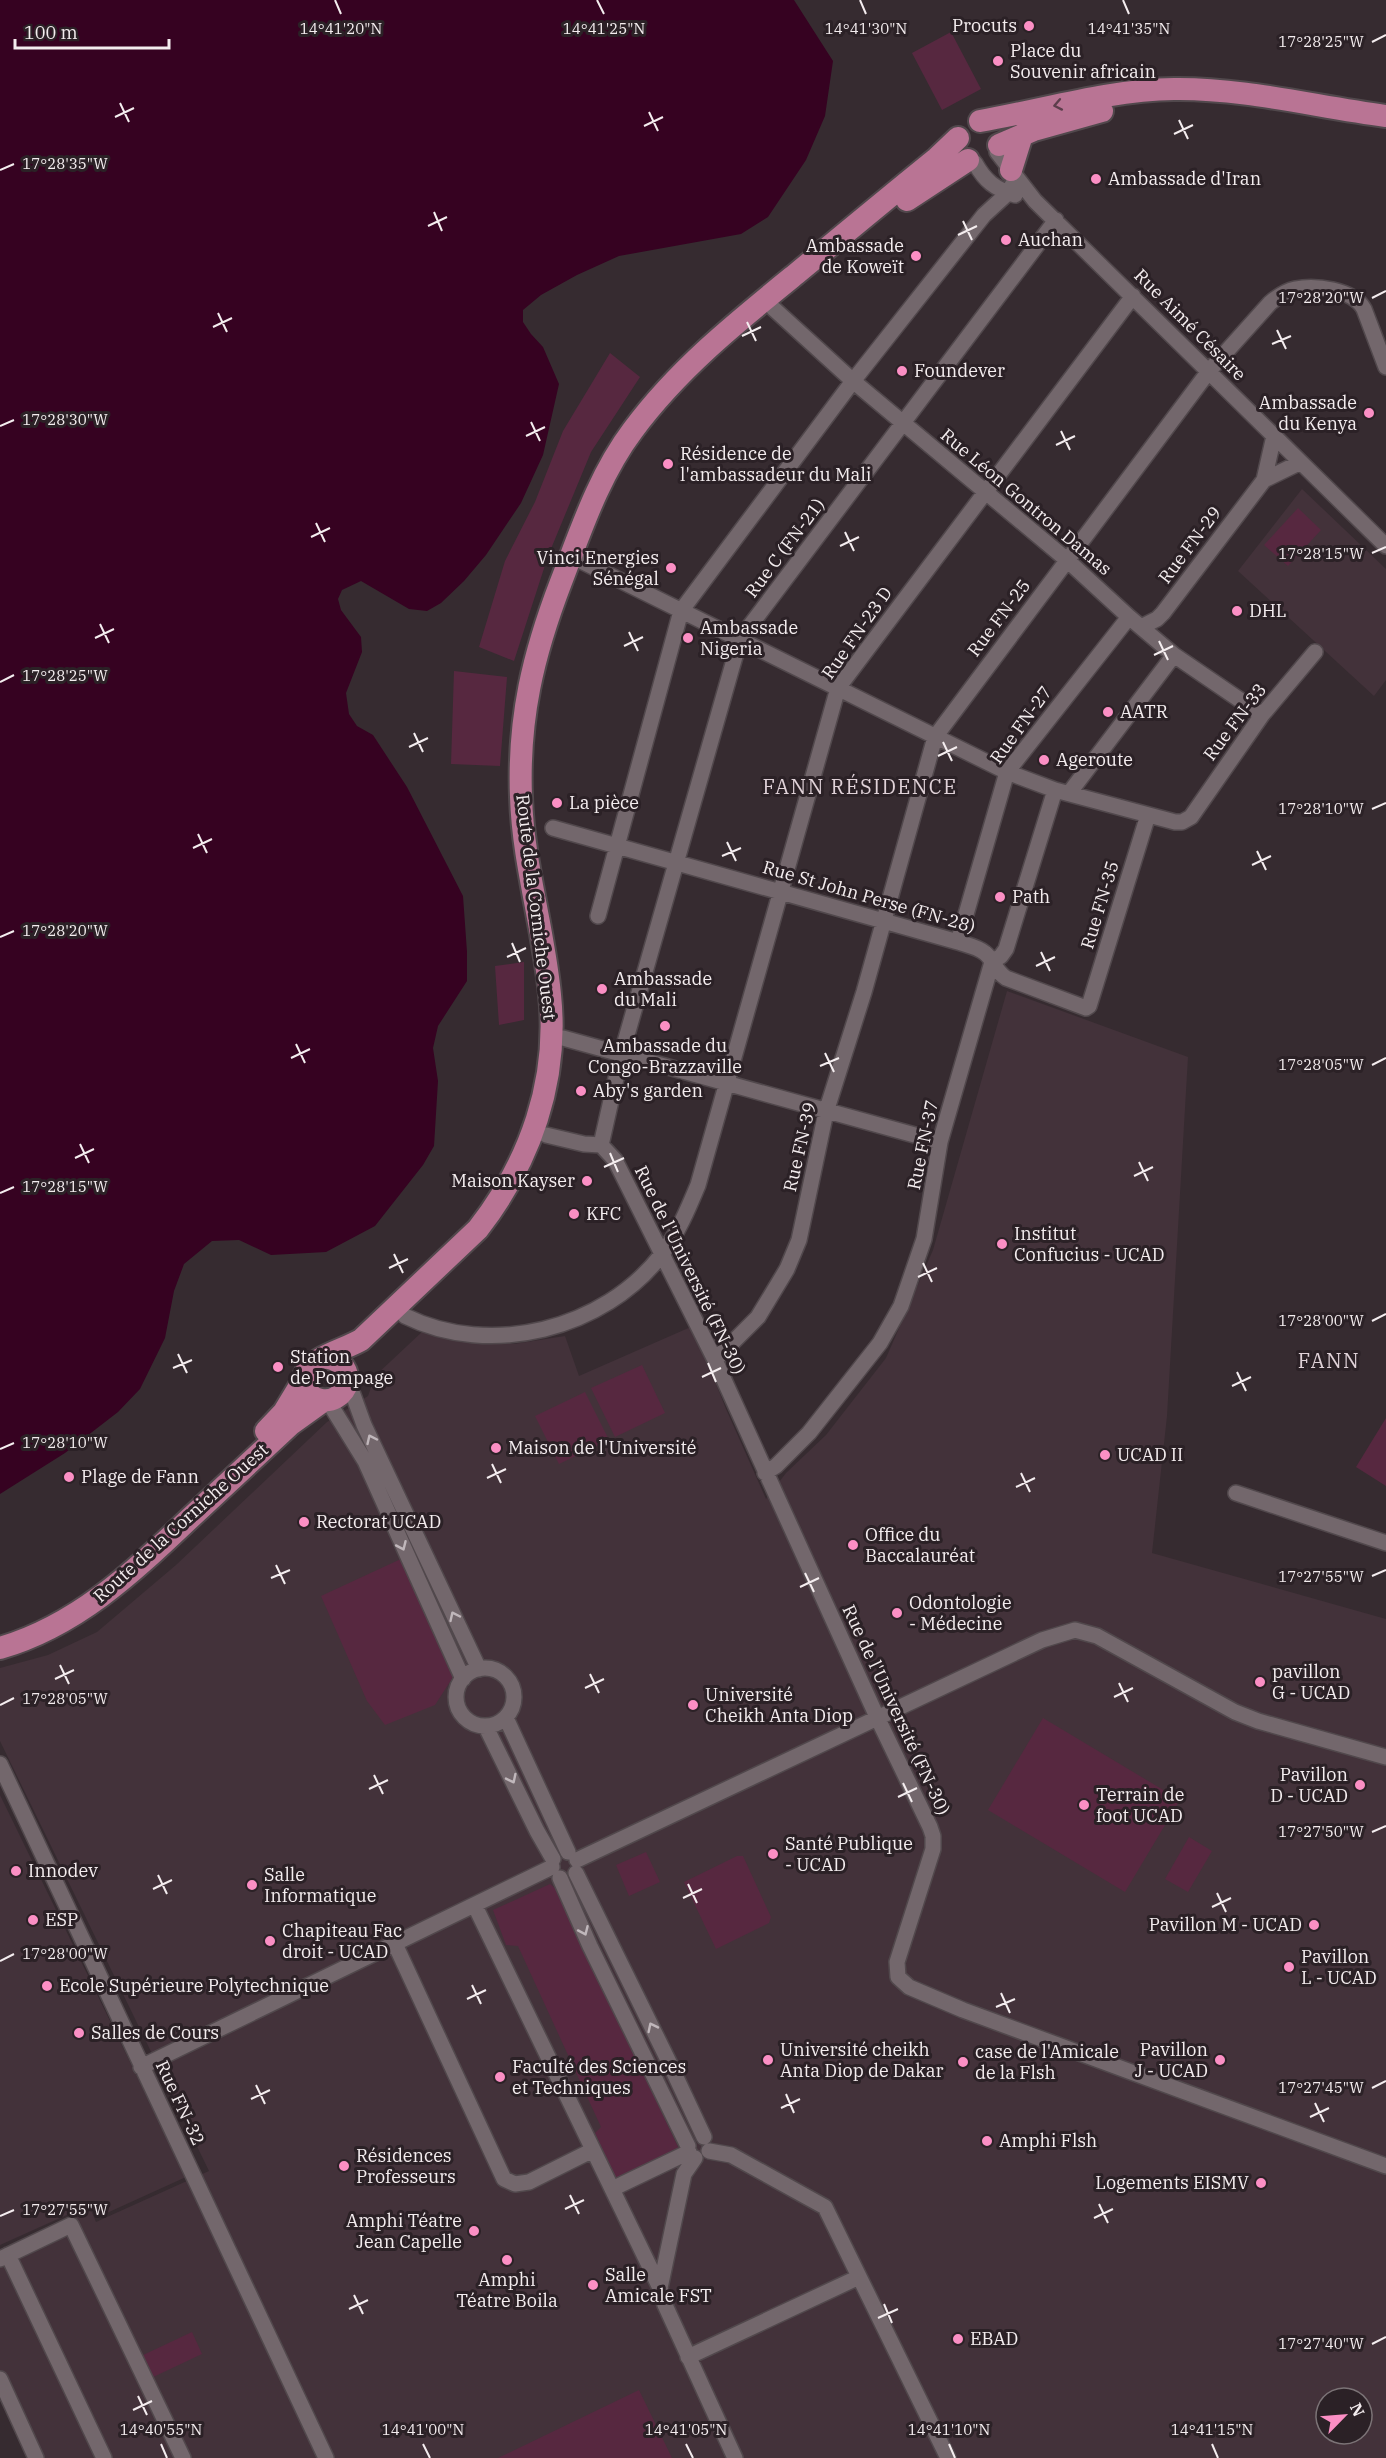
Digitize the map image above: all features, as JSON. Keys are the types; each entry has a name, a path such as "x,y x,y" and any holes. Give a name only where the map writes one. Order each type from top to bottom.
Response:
{"highway":[{"path":"1386,116 1249,94 1177,89 1116,94 969,123 958,138 959,150 971,161 988,161 998,149 1022,135 1074,117 1116,108 1191,101 1260,108 1386,126"},
{"path":"980,121 997,132 998,149"},
{"path":"1014,174 1022,135"},
{"name":"Route de la Corniche Ouest","path":"324,1358 361,1340 478,1229 494,1208 518,1168 537,1120 548,1072 552,1019 520,798 522,732 532,669 544,628 601,484 632,431 671,384 747,314 937,158 958,138"},
{"name":"Route de la Corniche Ouest","path":"348,1378 405,1316 488,1235 513,1200 546,1135 558,1080 563,1038 558,973 535,826 533,766 537,711 552,641 581,561 614,483 652,424 678,392 773,308 902,204 971,161"},
{"path":"324,1358 338,1361 348,1378 340,1396 326,1401 310,1394 304,1379 308,1366 324,1358"},
{"name":"Route de la Corniche Ouest","path":"0,1637 59,1612 82,1598 129,1561 284,1412 304,1379"},
{"name":"Route de la Corniche Ouest","path":"0,1648 28,1640 54,1628 110,1590 291,1424 326,1401"}],"street":[{"name":"Rue Aimé Césaire","path":"998,149 1014,174 1039,204 1299,463 1386,546"},
{"path":"971,161 988,183 995,188 1039,204"},
{"path":"598,915 681,611 853,381 984,215 1008,193 1014,174"},
{"name":"Rue C (FN-21)","path":"621,1056 740,639 1056,220"},
{"name":"Rue FN-25","path":"883,920 935,737 1209,371 1270,303 1290,290 1303,288 1348,293 1364,309 1386,368"},
{"name":"Rue FN-23 D","path":"405,1316 447,1332 477,1335 508,1335 552,1328 582,1316 614,1299 661,1256 677,1233 698,1185 838,688 1133,296"},
{"name":"Rue Léon Gontron Damas","path":"773,308 853,381 1066,560 1174,655 1262,715"},
{"path":"1264,480 1274,436"},
{"path":"1264,480 1299,463"},
{"name":"Rue FN-29","path":"1135,622 1157,620 1264,480"},
{"path":"581,561 1007,772 1062,791 1148,815"},
{"name":"Rue FN-27","path":"958,942 1007,772 1135,622"},
{"name":"Rue FN-33","path":"1148,815 1175,822 1191,818 1262,715 1315,652"},
{"name":"Rue FN-37","path":"765,1473 776,1466 819,1420 880,1343 901,1306 924,1239 940,1142 992,962 1001,956 1005,949 1062,791 1174,655"},
{"name":"Rue FN-35","path":"1089,1006 1148,815"},
{"name":"Rue St John Perse (FN-28)","path":"553,828 958,942 983,951 997,971 1006,978 1086,1008 1089,1006"},
{"name":"Rue FN-39","path":"715,1360 758,1317 787,1269 799,1240 826,1112 864,992 883,920"},
{"path":"563,1038 621,1056 726,1082 826,1112 940,1142"},
{"path":"546,1135 584,1144 601,1145 621,1056"},
{"name":"Rue de l'Université (FN-30)","path":"601,1145 615,1160 715,1360 933,1836 933,1849 896,1967 898,1977 902,1982 963,2010 1386,2166"},
{"path":"348,1378 364,1425 479,1669"},
{"path":"326,1401 365,1461 463,1679"},
{"path":"1236,1493 1386,1543"},
{"path":"555,1868 569,1878 574,1862 1042,1640 1075,1630 1097,1636 1235,1712 1258,1721 1386,1757"},
{"path":"479,1669 495,1670 508,1680 512,1687 514,1703 506,1718 486,1727 472,1724 461,1714 456,1698 459,1684 479,1669"},
{"path":"506,1718 668,2060 697,2149 684,2174 660,2288"},
{"path":"486,1727 555,1868 590,1946 697,2149"},
{"name":"Rue FN-32","path":"0,1764 5,1789 141,2067 326,2458"},
{"path":"141,2067 555,1868 559,1853 574,1862"},
{"path":"475,1906 660,2288 688,2357 735,2458"},
{"path":"395,1944 504,2179 515,2184 529,2182 593,2150"},
{"path":"612,2189 697,2149 731,2155 825,2206 948,2458"},
{"path":"104,2458 4,2257 70,2225 183,2458"},
{"path":"688,2357 859,2277"},
{"path":"0,2379 36,2458"}],"shaded area":[{"path":"0,0 794,0 833,61 825,116 806,160 768,217 741,234 619,256 541,295 523,310 523,322 543,347 559,384 543,455 521,503 486,555 464,581 441,603 427,611 409,609 361,581 342,590 338,599 341,610 361,637 362,652 346,693 349,714 357,726 373,735 407,787 463,896 467,981 438,1026 433,1048 438,1081 434,1146 423,1165 375,1226 326,1252 271,1255 239,1240 212,1241 184,1264 174,1291 165,1338 140,1389 118,1412 65,1453 0,1494"},
{"path":"951,32 981,89 942,110 912,53"},
{"path":"610,353 640,377 591,452 548,556 514,661 479,647 505,561 535,502 563,431"},
{"path":"1302,489 1386,569 1386,680 1374,696 1238,571"},
{"path":"1298,508 1321,530 1288,566 1264,545"},
{"path":"454,671 507,677 500,766 451,764"},
{"path":"524,962 524,1020 499,1025 495,966"},
{"name":"Université Cheikh Anta Diop","path":"1007,991 1188,1057 1167,1416 1152,1553 1386,1619 1386,2458 36,2458 0,2381 0,2250 90,2208 96,2222 209,2171 0,1741 0,1668 48,1655 97,1632 176,1565 327,1422 368,1396 375,1376 423,1331 468,1341 514,1344 565,1336 579,1376 693,1326 726,1409 766,1499 786,1473 826,1435 886,1358 933,1250"},
{"path":"642,1365 665,1413 615,1437 591,1388"},
{"path":"585,1392 609,1440 559,1464 535,1416"},
{"path":"1386,1418 1386,1486 1356,1467"},
{"path":"403,1558 455,1674 435,1705 385,1725 367,1701 321,1596"},
{"name":"Terrain de foot UCAD","path":"1043,1718 1180,1800 1125,1892 988,1810"},
{"name":"Ecole Supérieure Polytechnique","path":"0,1795 186,2177 98,2217 91,2204 0,2245"},
{"path":"1189,1837 1212,1851 1188,1892 1165,1879"},
{"path":"646,1852 660,1882 629,1896 616,1865"},
{"path":"737,1856 743,1856 771,1917 769,1923 716,1949 684,1882"},
{"path":"550,1884 557,1890 679,2149 616,2179 595,2133 601,2127 518,1946 506,1945 493,1910"},
{"path":"192,2332 202,2354 149,2379 139,2357"},
{"path":"639,2390 672,2458 498,2458"}],"place":[{"name":"Procuts","path":"1029,26"},
{"name":"Place du Souvenir africain","path":"998,61"},
{"name":"Ambassade d'Iran","path":"1096,179"},
{"name":"Auchan","path":"1006,240"},
{"name":"Ambassade de Koweït","path":"916,256"},
{"name":"Foundever","path":"902,371"},
{"name":"Ambassade du Kenya","path":"1369,413"},
{"name":"Résidence de l'ambassadeur du Mali","path":"668,464"},
{"name":"Vinci Energies Sénégal","path":"671,568"},
{"name":"DHL","path":"1237,611"},
{"name":"Ambassade Nigeria","path":"688,638"},
{"name":"AATR","path":"1108,712"},
{"name":"Ageroute","path":"1044,760"},
{"name":"La pièce","path":"557,803"},
{"name":"Path","path":"1000,897"},
{"name":"Ambassade du Mali","path":"602,989"},
{"name":"Ambassade du Congo-Brazzaville","path":"665,1026"},
{"name":"Aby's garden","path":"581,1091"},
{"name":"Maison Kayser","path":"587,1181"},
{"name":"KFC","path":"574,1214"},
{"name":"Institut Confucius - UCAD","path":"1002,1244"},
{"name":"Station de Pompage","path":"278,1367"},
{"name":"Maison de l'Université","path":"496,1448"},
{"name":"UCAD II","path":"1105,1455"},
{"name":"Plage de Fann","path":"69,1477"},
{"name":"Rectorat UCAD","path":"304,1522"},
{"name":"Office du Baccalauréat","path":"853,1545"},
{"name":"Odontologie - Médecine","path":"897,1613"},
{"name":"pavillon G - UCAD","path":"1260,1682"},
{"name":"Université Cheikh Anta Diop","path":"693,1705"},
{"name":"Pavillon D - UCAD","path":"1360,1785"},
{"name":"Terrain de foot UCAD","path":"1084,1805"},
{"name":"Santé Publique - UCAD","path":"773,1854"},
{"name":"Innodev","path":"16,1871"},
{"name":"Salle Informatique","path":"252,1885"},
{"name":"ESP","path":"33,1920"},
{"name":"Pavillon M - UCAD","path":"1314,1925"},
{"name":"Chapiteau Fac droit - UCAD","path":"270,1941"},
{"name":"Pavillon L - UCAD","path":"1289,1967"},
{"name":"Ecole Supérieure Polytechnique","path":"47,1986"},
{"name":"Salles de Cours","path":"79,2033"},
{"name":"Université cheikh Anta Diop de Dakar","path":"768,2060"},
{"name":"Pavillon J - UCAD","path":"1220,2060"},
{"name":"case de l'Amicale de la Flsh","path":"963,2062"},
{"name":"Faculté des Sciences et Techniques","path":"500,2077"},
{"name":"Amphi Flsh","path":"987,2141"},
{"name":"Résidences Professeurs","path":"344,2166"},
{"name":"Logements EISMV","path":"1261,2183"},
{"name":"Amphi Téatre Jean Capelle","path":"474,2231"},
{"name":"Amphi Téatre Boila","path":"507,2260"},
{"name":"Salle Amicale FST","path":"593,2285"},
{"name":"EBAD","path":"958,2339"}],"district":[{"name":"FANN RÉSIDENCE","path":"860,787"},
{"name":"FANN","path":"1329,1361"}]}
